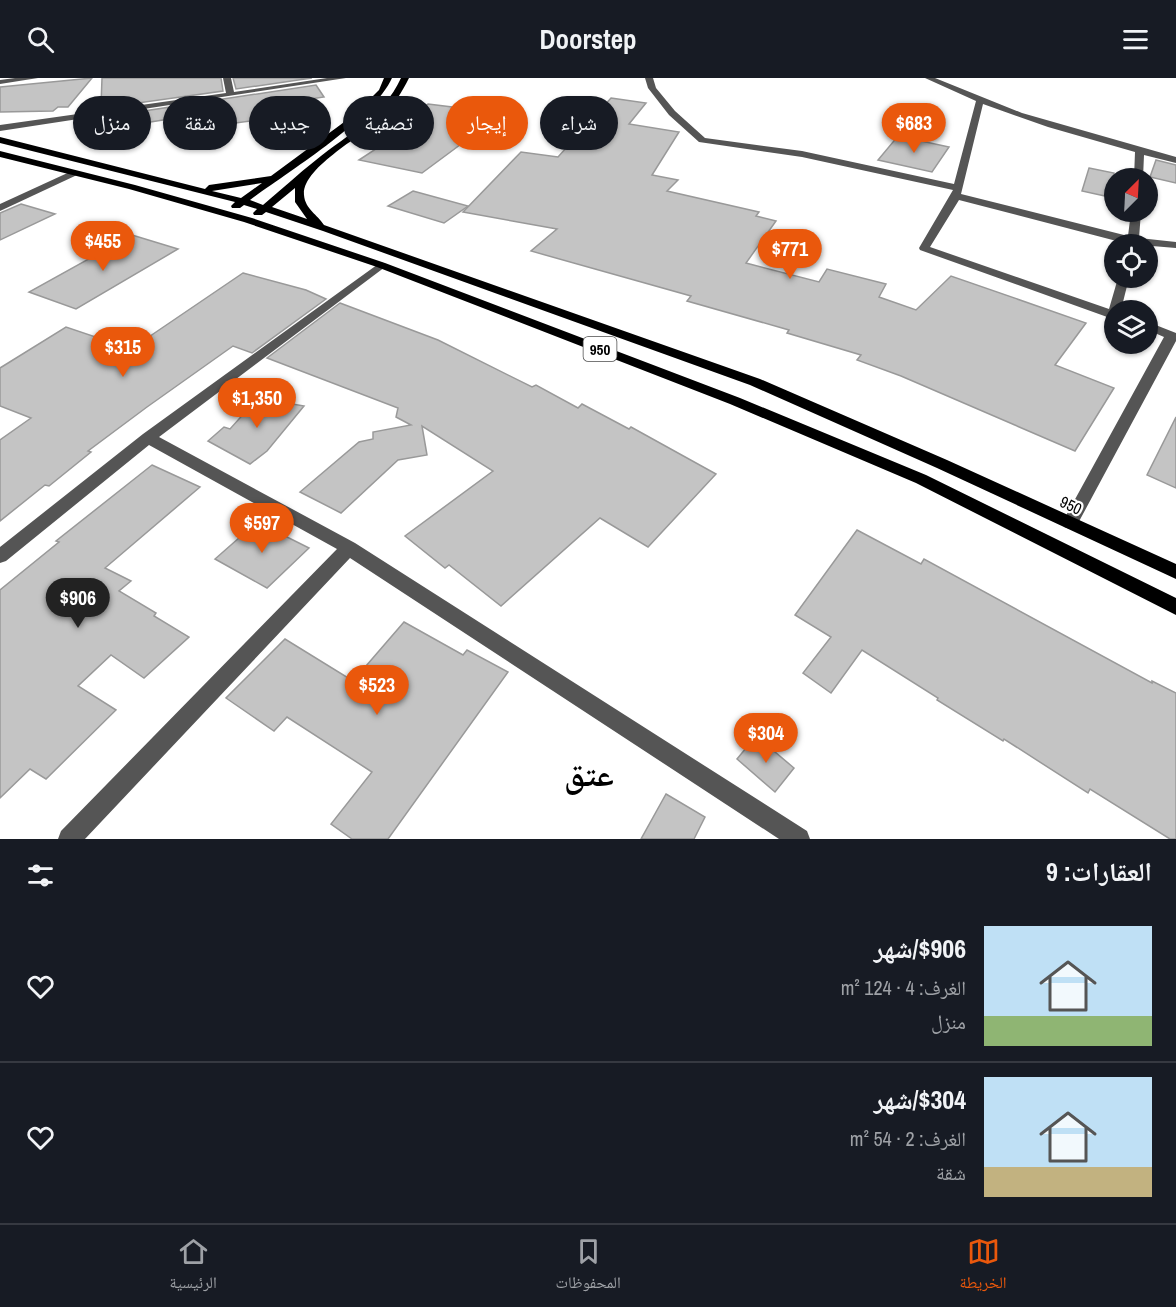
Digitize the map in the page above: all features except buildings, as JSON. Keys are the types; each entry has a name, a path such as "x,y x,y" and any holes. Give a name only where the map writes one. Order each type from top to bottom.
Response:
{"main road":[{"path":"225,214 358,116 382,91 388,78"},
{"path":"248,220 365,129 389,105 405,78"},
{"name":"950","path":"0,140 242,201 327,229 755,382 1176,572"},
{"name":"950","path":"0,154 248,220 381,265 735,401 921,479 1176,607"},
{"path":"316,165 302,181 298,198 306,215 327,229"},
{"path":"180,185 199,188 230,187 267,178 284,170"}],"street":[{"path":"0,82 32,78"},
{"path":"227,78 231,93"},
{"path":"0,128 342,78"},
{"path":"649,78 652,88 672,113 702,140 802,154 956,192 1104,234"},
{"path":"929,78 1079,134 1176,160"},
{"path":"953,78 982,96"},
{"path":"982,96 956,192 924,248 1104,310"},
{"path":"1066,120 1176,150"},
{"path":"1139,168 1140,151"},
{"path":"0,208 74,173"},
{"path":"1158,244 1176,244"},
{"path":"0,556 148,438 381,265"},
{"path":"1070,523 1174,336 1158,330"},
{"path":"148,438 349,548 799,839"},
{"path":"69,839 349,548"}],"district":[{"name":"عتق","path":"589,774"}]}
